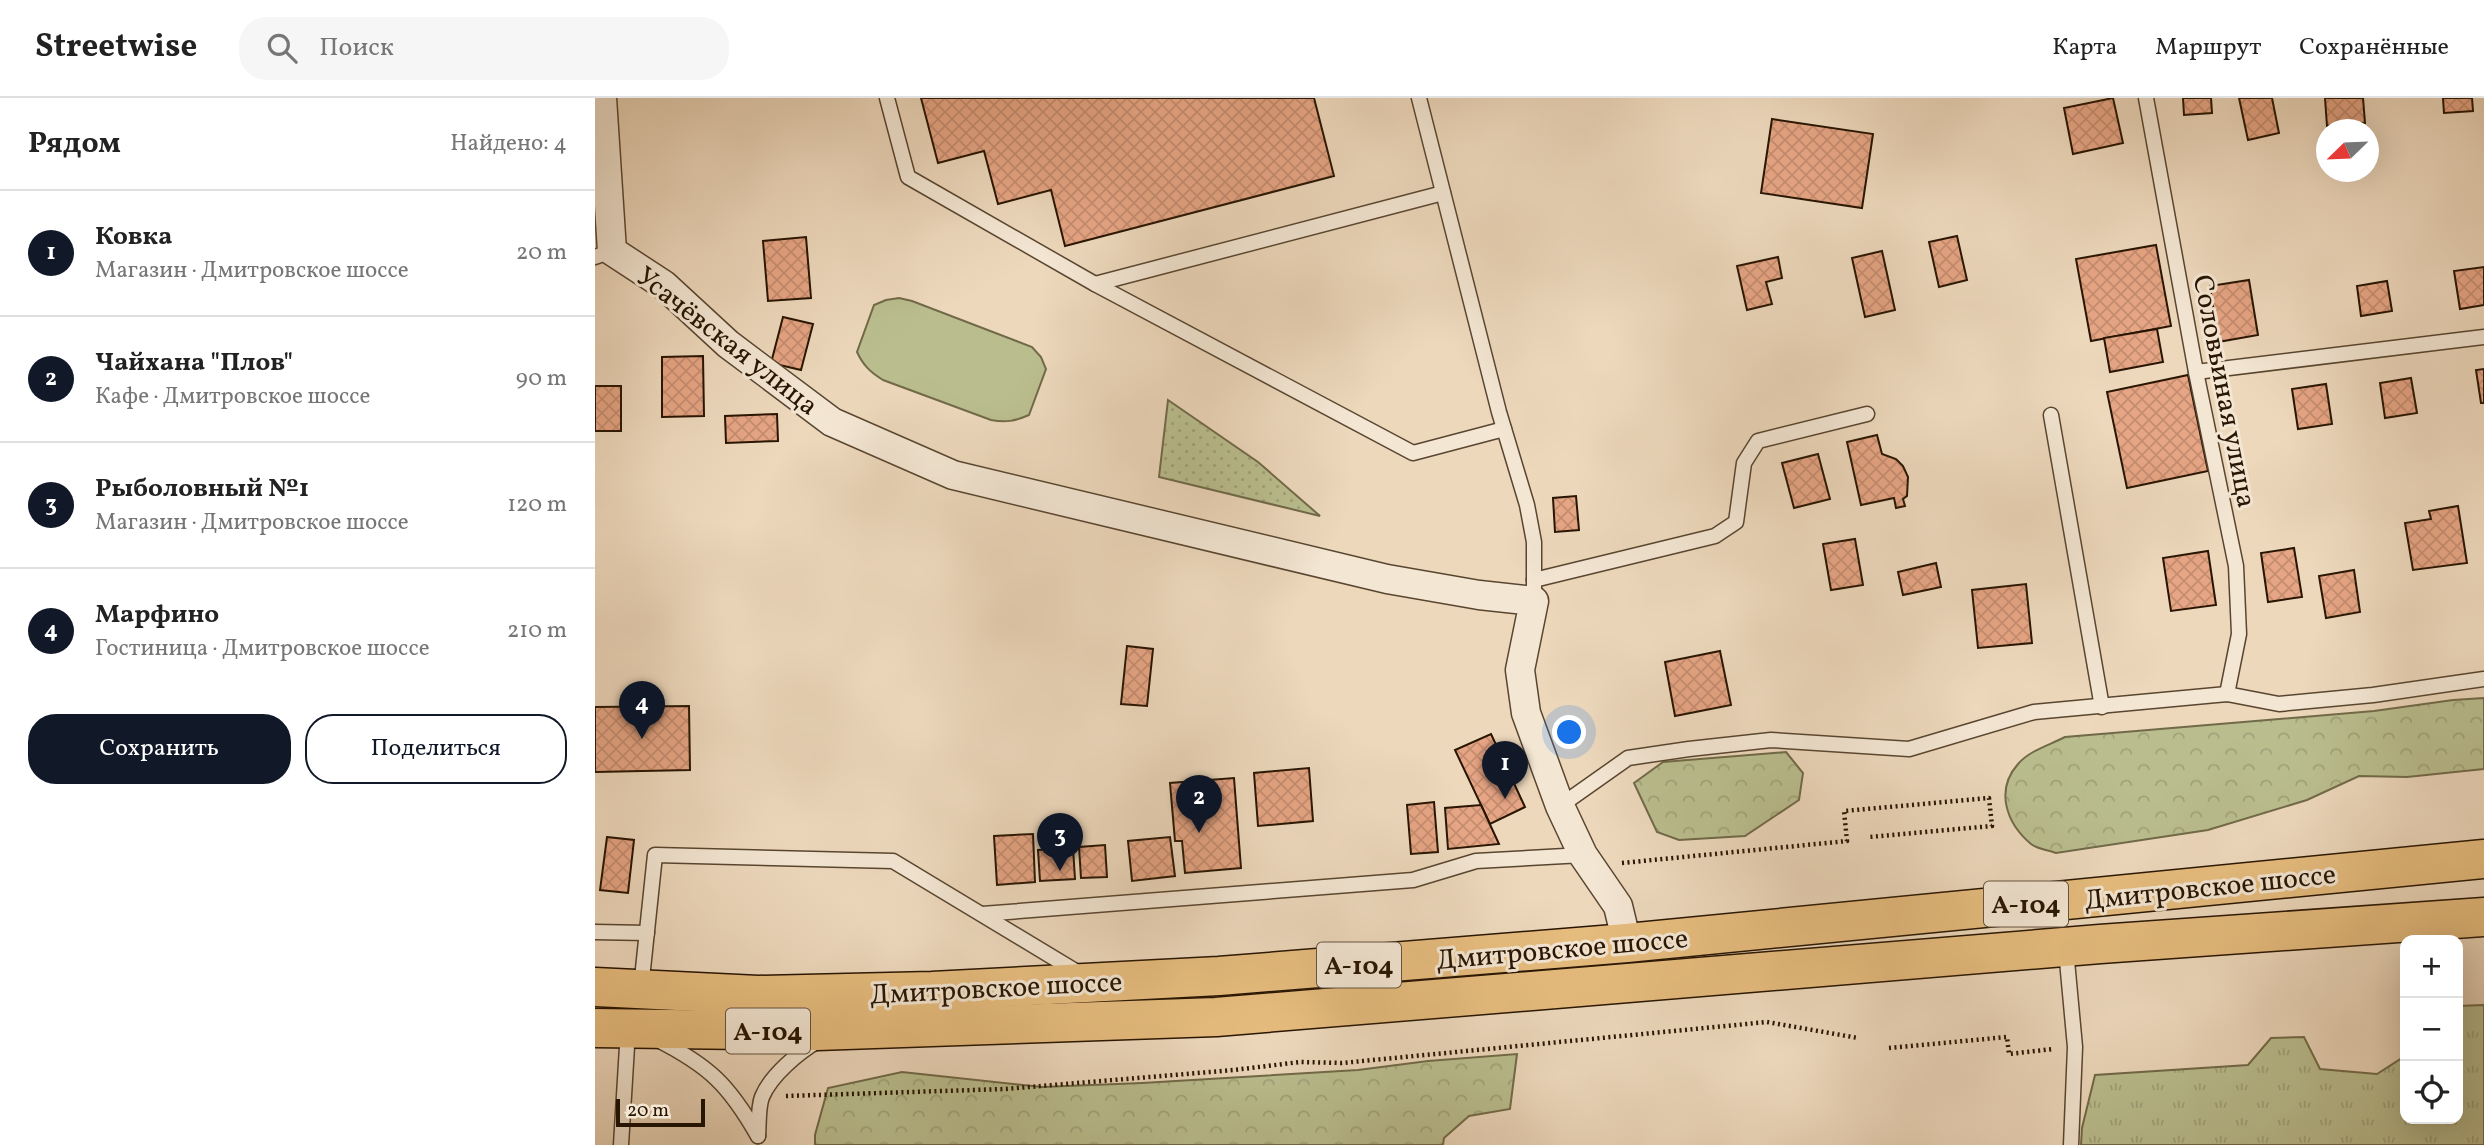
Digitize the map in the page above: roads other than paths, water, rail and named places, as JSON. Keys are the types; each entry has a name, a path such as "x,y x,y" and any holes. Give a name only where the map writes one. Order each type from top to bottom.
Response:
{"highway":[{"name":"Дмитровское шоссе","path":"595,987 758,995 932,991 1219,976 1627,943 2484,859"},
{"name":"Дмитровское шоссе","path":"620,1029 838,1031 1216,1017 2484,917"}],"street":[{"name":"Усачёвская улица","path":"602,98 603,254 664,285 728,344 832,422 953,475 1387,579 1479,595 1534,591"},
{"path":"1534,591 1520,670 1526,713 1560,806 1586,861 1618,906 1627,943"}],"lane":[{"path":"887,98 908,177 1095,284 1413,453 1504,429"},
{"path":"1419,98 1504,429 1527,505 1534,542 1534,591 1716,536 1736,522 1744,463 1758,441 1867,414"},
{"name":"Соловьиная улица","path":"2146,98 2196,372 2236,566 2239,634 2227,694"},
{"path":"1095,284 1443,193"},
{"path":"2196,372 2484,337"},
{"path":"2051,415 2102,707"},
{"path":"1560,806 1628,758 1771,740 1909,748 2034,712 2227,694 2279,704 2373,695 2484,679"},
{"path":"641,990 655,855 893,861 1095,983"},
{"path":"982,914 1413,880 1476,861 1586,861"},
{"path":"595,932 647,933"},
{"path":"2066,948 2075,1047 2071,1145"},
{"path":"621,1145 620,1029 684,1053 712,1073 738,1100 759,1140"},
{"path":"759,1140 762,1097 777,1075 800,1052 838,1031"}],"place":[{"name":"Марфино","path":"642,739"},
{"name":"Ковка","path":"1505,799"},
{"name":"Чайхана \"Плов\"","path":"1199,833"},
{"name":"Рыболовный №1","path":"1060,871"}]}
